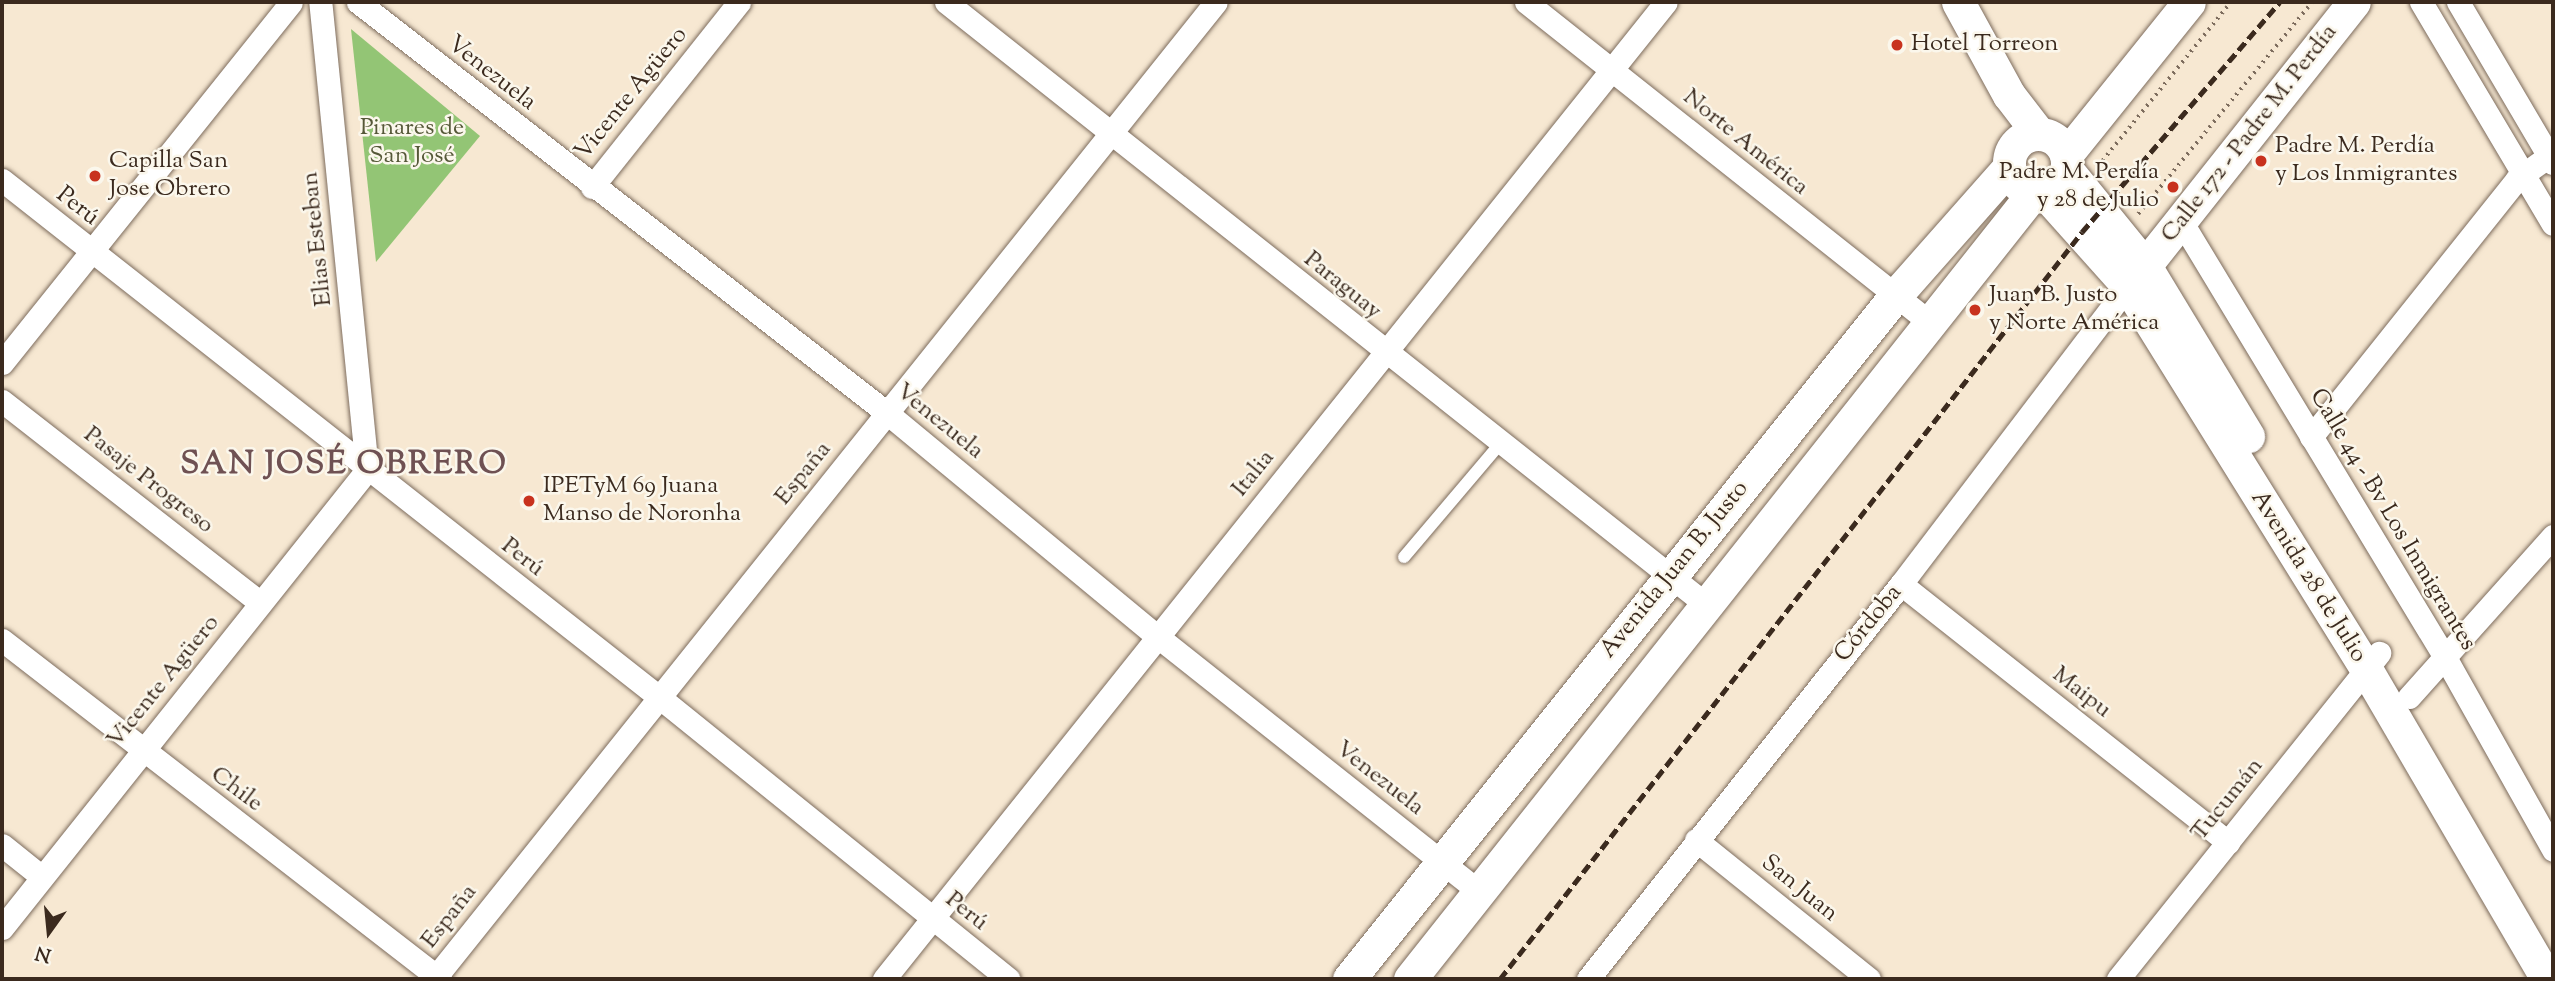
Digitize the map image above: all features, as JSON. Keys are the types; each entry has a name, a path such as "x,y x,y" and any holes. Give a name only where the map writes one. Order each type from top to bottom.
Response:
{"main road":[{"path":"1958,2 2009,95 2055,167"},
{"path":"2055,167 2169,2"},
{"path":"2009,95 2010,160 2017,184 2055,167 2189,2"},
{"name":"Calle 172 - Padre M. Perdía","path":"2136,276 2354,2"},
{"name":"Avenida Juan B. Justo","path":"1349,979 1895,296 2010,160 2022,139 2055,167 1933,324 1410,979"},
{"name":"Avenida 28 de Julio","path":"2055,167 2121,235 2136,276"},
{"name":"Avenida 28 de Julio","path":"2055,167 2136,276 2373,661 2547,979"},
{"name":"Avenida 28 de Julio","path":"2373,661 2409,696 2553,944"}],"street":[{"path":"2,363 291,2"},
{"name":"Elias Esteban","path":"320,2 367,470"},
{"name":"Venezuela","path":"358,2 592,187 887,413 1158,637 1480,892"},
{"name":"Vicente Agüero","path":"592,187 740,2"},
{"name":"Paraguay","path":"946,2 1112,132 1384,354 1667,579 1708,606"},
{"name":"España","path":"437,978 1216,2"},
{"name":"Norte América","path":"1526,2 1933,324"},
{"name":"Italia","path":"884,979 1666,2"},
{"path":"2421,2 2553,224"},
{"path":"2311,437 2523,174 2552,158 2458,2"},
{"name":"Perú","path":"2,180 367,470 659,697 1009,979"},
{"name":"Calle 44 - Bv Los Inmigrantes","path":"2181,221 2446,659 2553,850"},
{"name":"Córdoba","path":"1588,979 1901,584 2136,276"},
{"name":"Pasaje Progreso","path":"2,401 261,603"},
{"name":"Vicente Agüero","path":"2,928 367,470"},
{"path":"2409,696 2446,659 2553,536"},
{"name":"Maipu","path":"1901,584 2228,842"},
{"name":"Chile","path":"2,640 142,752 437,978"},
{"name":"Tucumán","path":"2118,979 2373,661"},
{"name":"San Juan","path":"1696,840 1869,979"},
{"path":"2,845 42,877"}],"lane":[{"path":"1404,557 1499,445"}],"path":[{"path":"2055,167 2231,2"},
{"path":"2121,235 2312,2"}],"green space":[{"name":"Pinares de San José","path":"351,29 480,136 376,262"}],"railway":[{"path":"1500,979 2082,232 2280,2"}],"place":[{"name":"Hotel Torreon","path":"1897,45"},
{"name":"Padre M. Perdía y Los Inmigrantes","path":"2261,161"},
{"name":"Capilla San Jose Obrero","path":"95,176"},
{"name":"Padre M. Perdía y 28 de Julio","path":"2173,187"},
{"name":"Juan B. Justo y Norte América","path":"1975,310"},
{"name":"IPETyM 69 Juana Manso de Noronha","path":"529,501"}],"district":[{"name":"SAN JOSÉ OBRERO","path":"344,465"}]}
